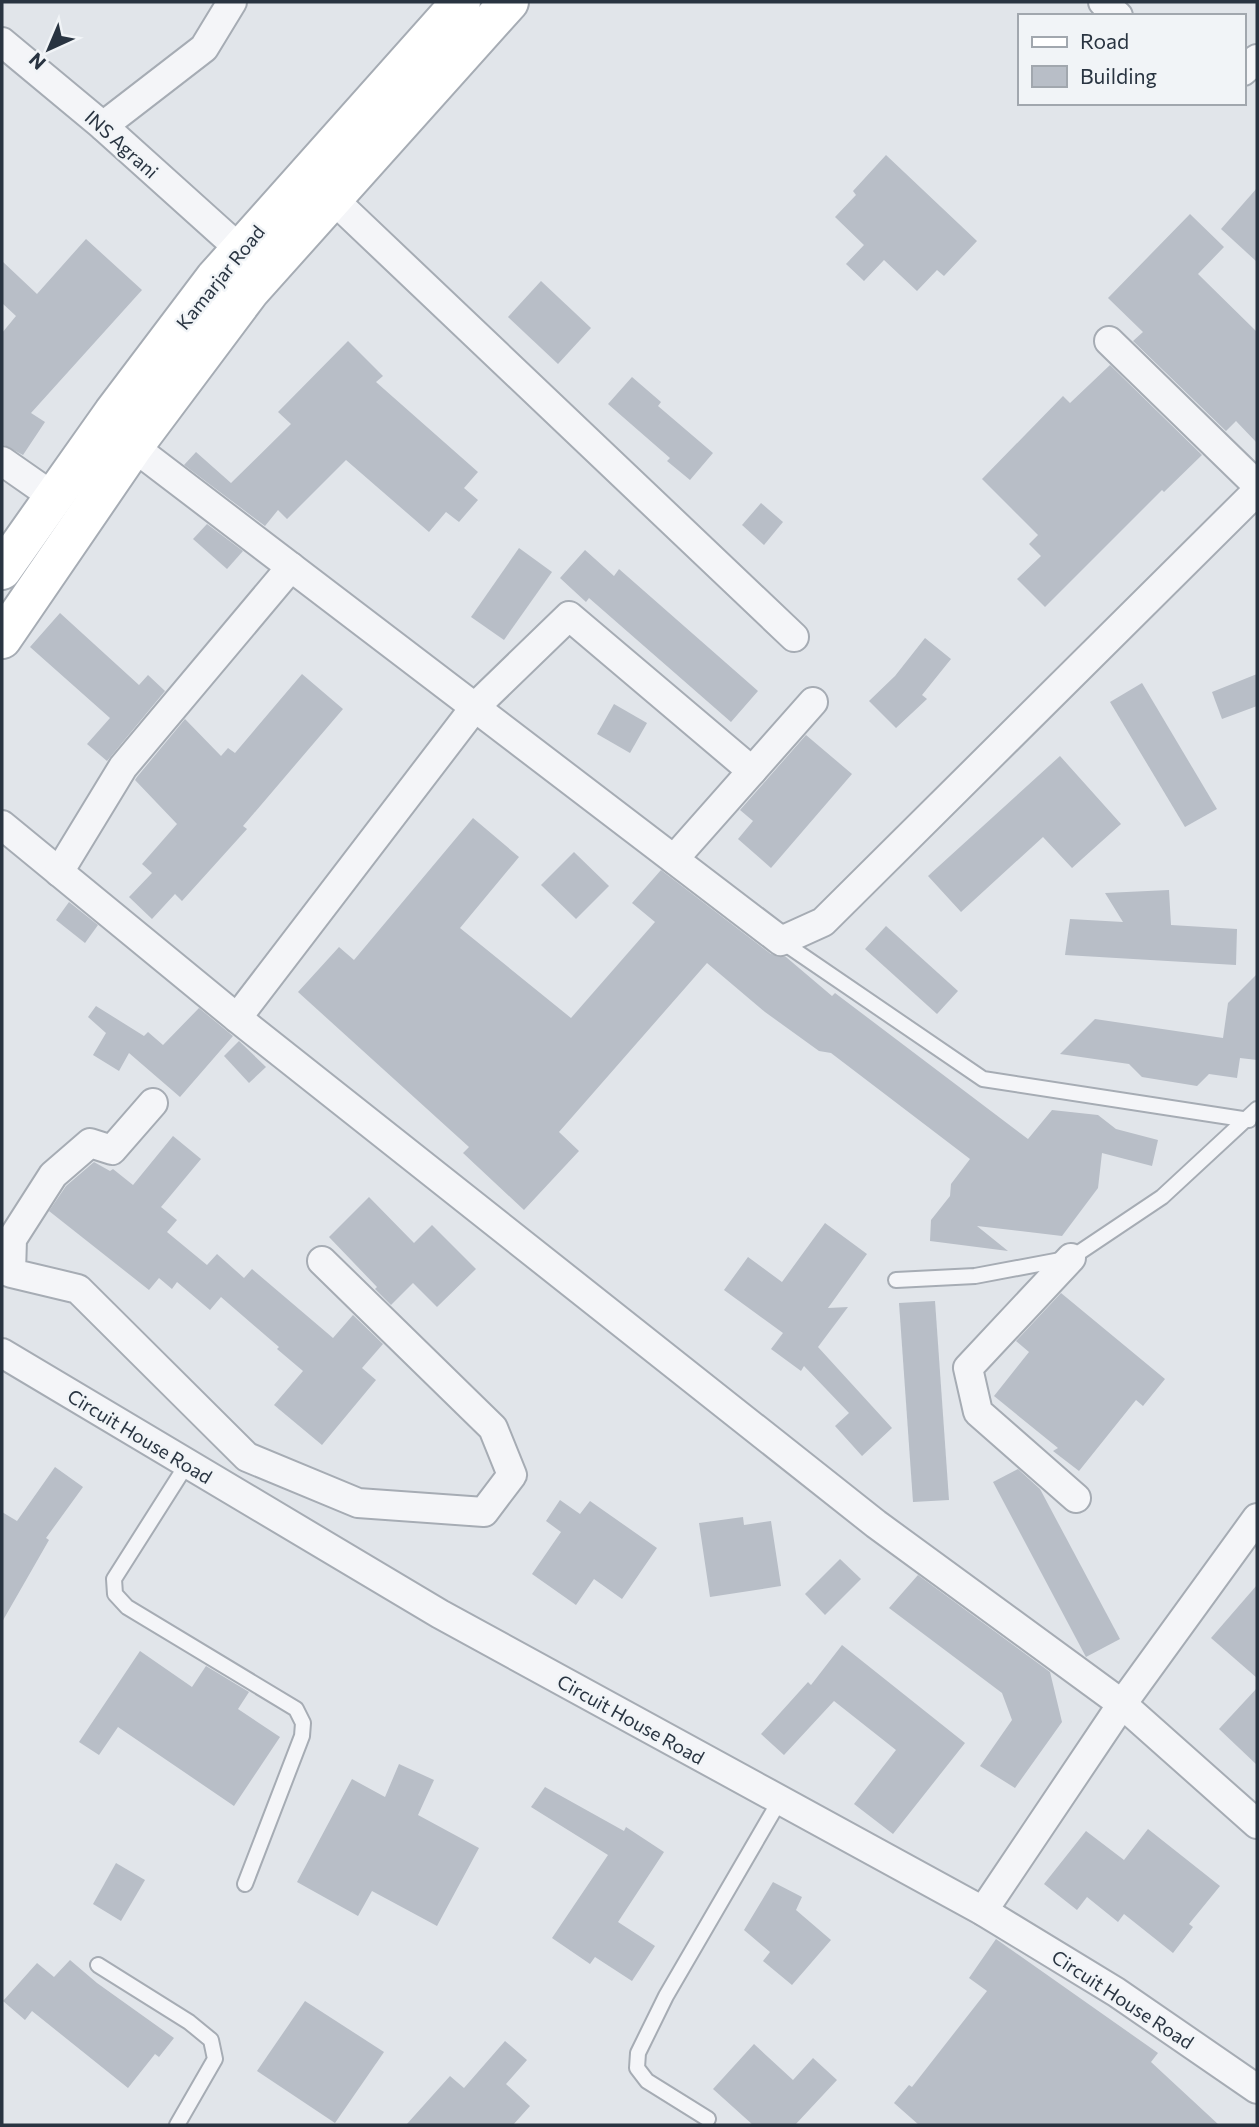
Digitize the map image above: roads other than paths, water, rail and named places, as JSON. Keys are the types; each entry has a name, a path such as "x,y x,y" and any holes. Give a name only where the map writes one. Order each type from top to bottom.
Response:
{"main road":[{"name":"Kamarjar Road","path":"2,570 55,498 119,436 253,261 461,2"},
{"path":"253,261 333,199 509,2"},
{"path":"2,639 119,436"}],"street":[{"path":"103,126 204,48 232,2"},
{"path":"1102,2 1116,14"},
{"name":"INS Agrani","path":"2,42 103,126 253,261"},
{"path":"333,199 794,638"},
{"path":"1109,341 1257,485"},
{"path":"119,436 781,941 823,922 1257,491"},
{"path":"2,461 55,498"},
{"path":"59,872 123,767 291,566"},
{"path":"237,1018 475,707 569,616 752,771"},
{"path":"674,859 813,702"},
{"path":"2,825 237,1018 876,1524 1122,1704 1257,1824"},
{"path":"153,1103 112,1150 90,1143 53,1175 12,1239 7,1278 78,1289 247,1457 358,1503 484,1512 512,1475 493,1428 322,1261"},
{"path":"1071,1258 968,1368 978,1412 1076,1498"},
{"name":"Circuit House Road","path":"2,1353 440,1614 983,1911 1116,1992 1257,2088"},
{"path":"983,1911 1122,1704 1257,1518"}],"lane":[{"path":"781,941 983,1079 1253,1115"},
{"path":"896,1280 975,1276 1071,1258 1161,1197 1253,1115"},
{"path":"187,1464 114,1579 115,1594 127,1606 296,1709 303,1723 302,1736 245,1884"},
{"path":"708,2119 647,2081 637,2068 638,2053 666,1996 780,1800"},
{"path":"98,1965 211,2039 215,2059 177,2125"}]}
